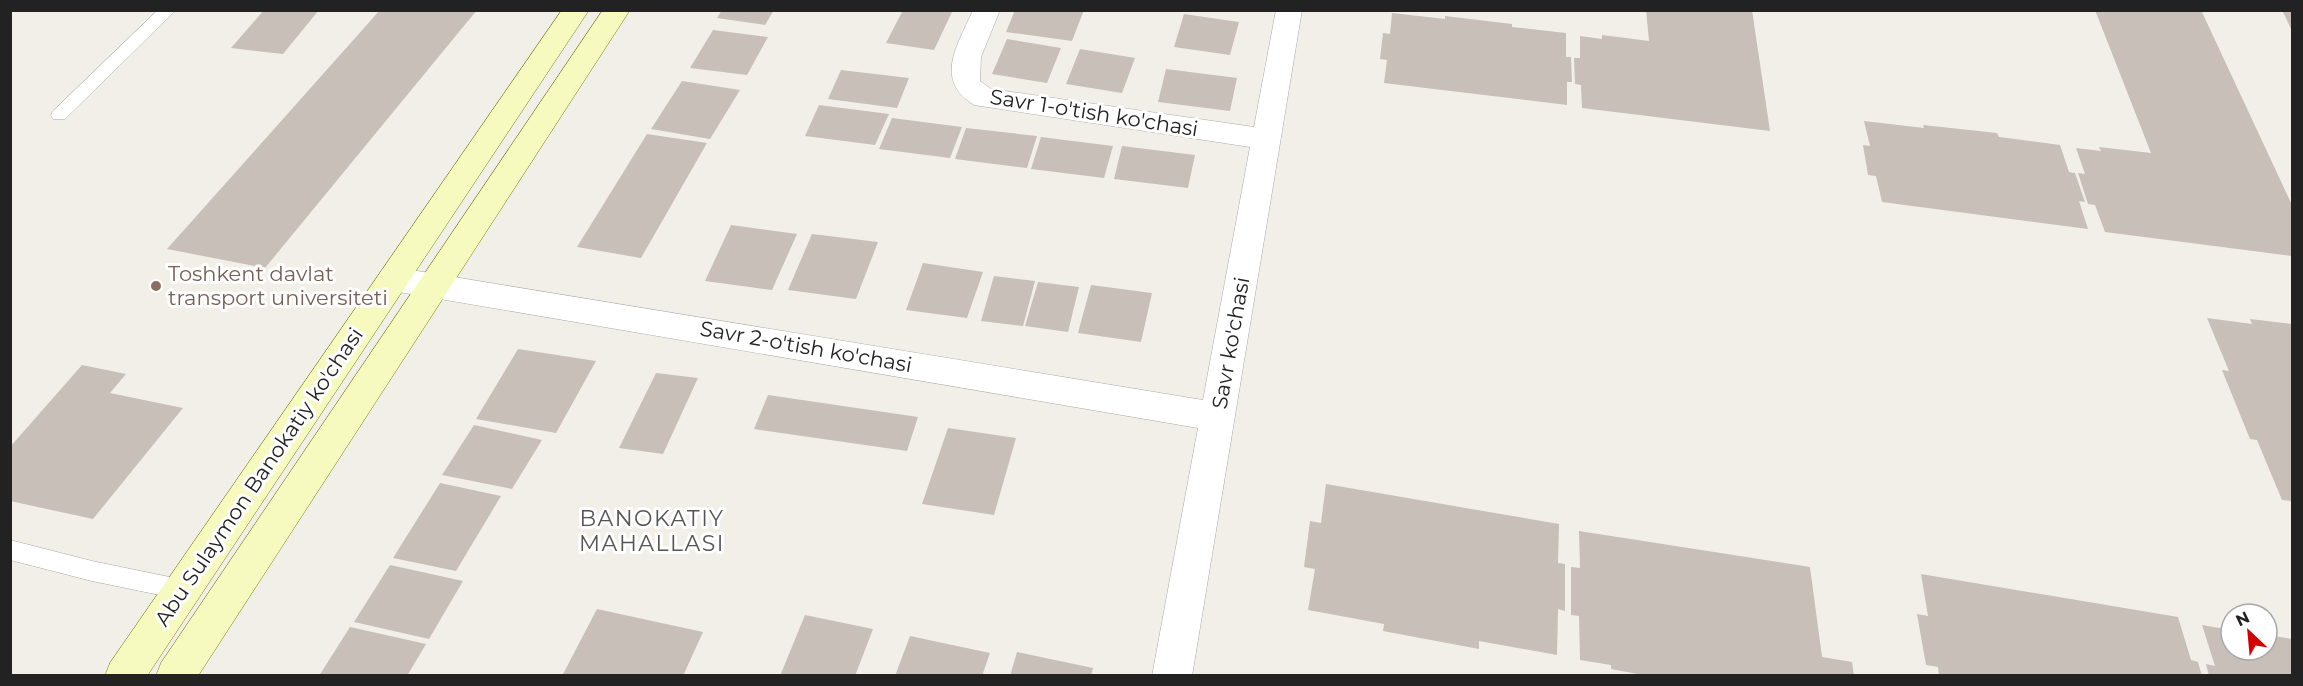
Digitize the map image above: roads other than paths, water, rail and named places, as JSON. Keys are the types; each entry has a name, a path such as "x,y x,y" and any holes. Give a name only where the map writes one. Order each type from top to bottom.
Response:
{"main road":[{"name":"Abu Sulaymon Banokatiy ko'chasi","path":"124,675 184,590 576,10"},
{"name":"Abu Sulaymon Banokatiy ko'chasi","path":"174,675 617,10"}],"street":[{"name":"Savr 1-o'tish ko'chasi","path":"987,10 964,68 966,83 971,90 984,98 1268,139"},
{"name":"Savr ko'chasi","path":"1172,675 1289,10"},
{"name":"Savr 2-o'tish ko'chasi","path":"393,279 1218,417"}],"lane":[{"path":"59,115 168,10"},
{"path":"10,550 92,571 184,590"}],"place":[{"name":"Toshkent davlat transport universiteti","path":"156,286"}],"district":[{"name":"BANOKATIY MAHALLASI","path":"652,530"}]}
